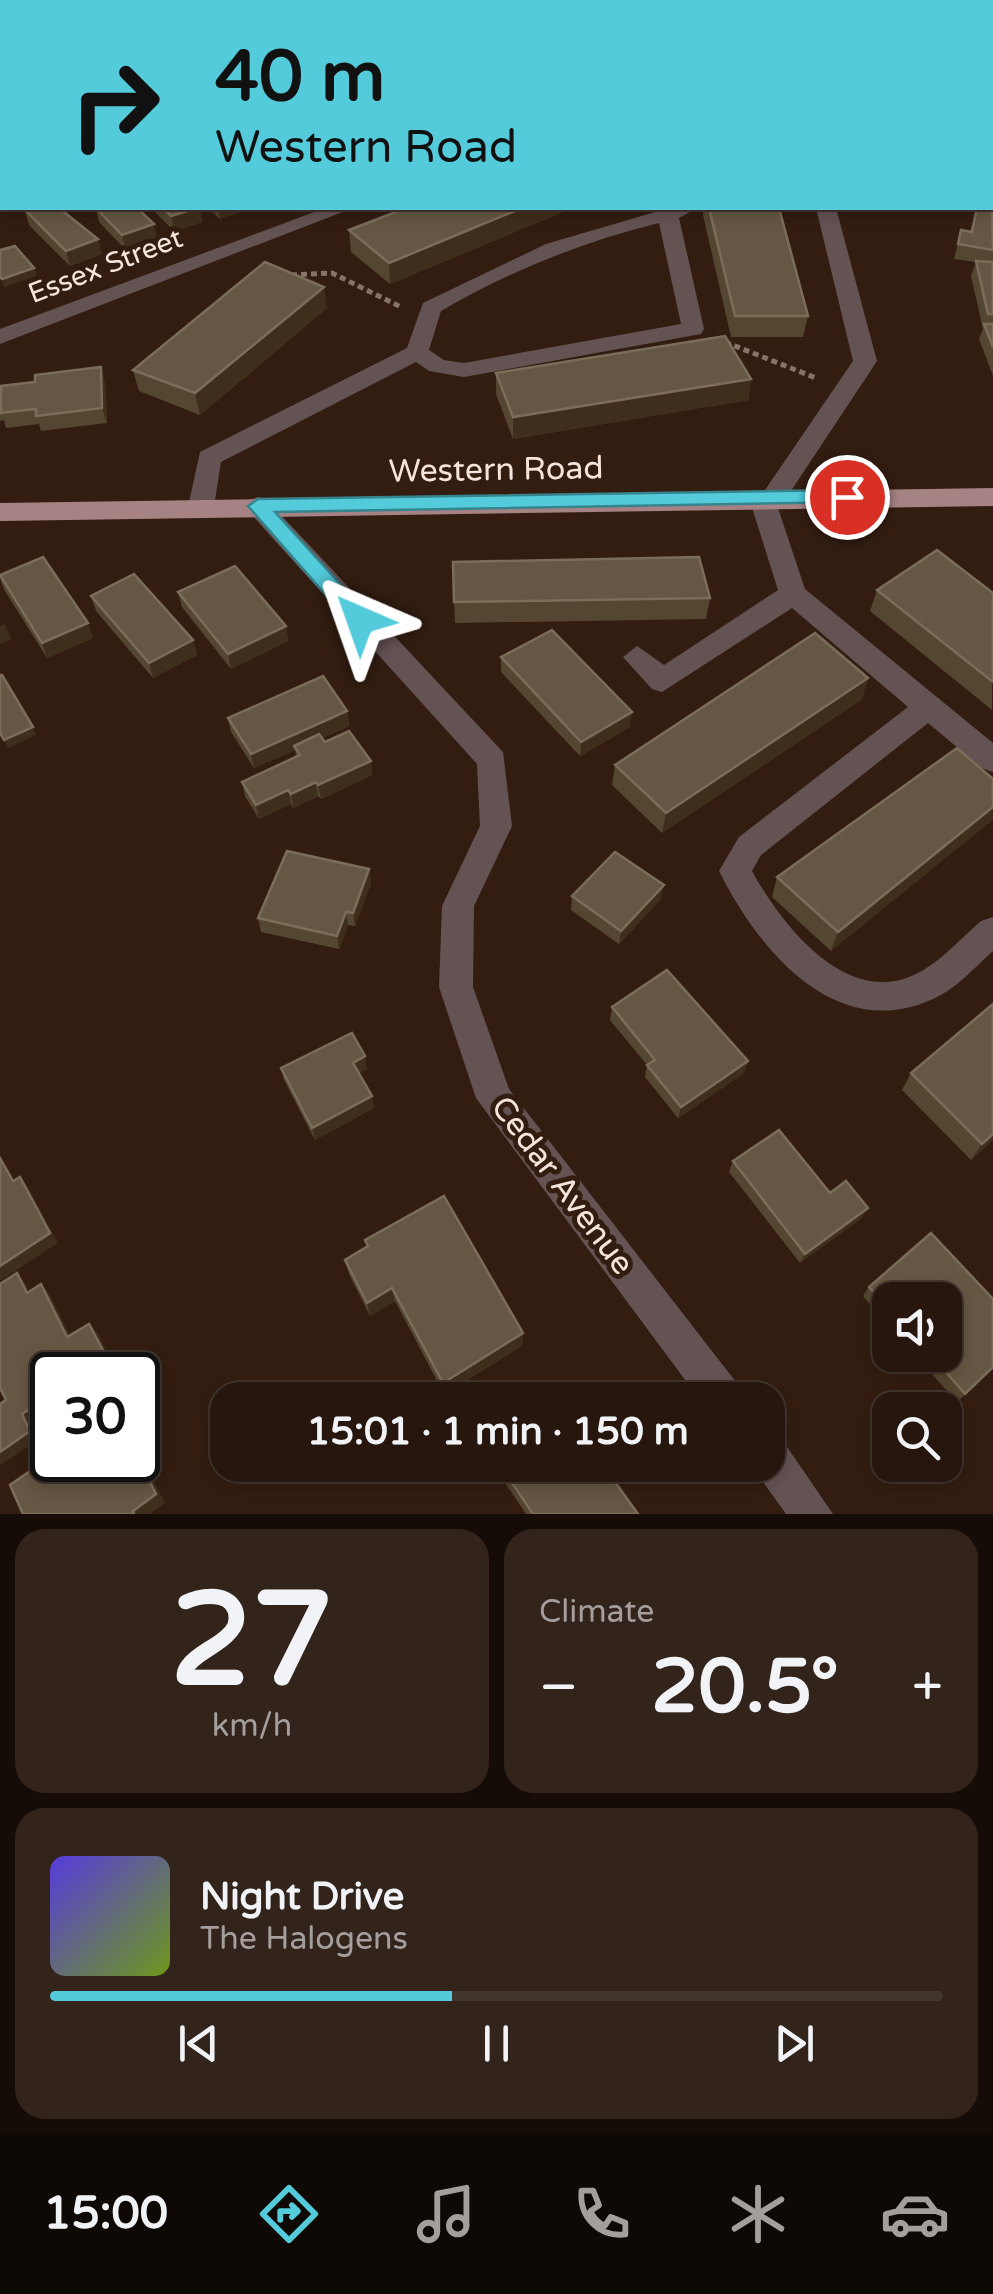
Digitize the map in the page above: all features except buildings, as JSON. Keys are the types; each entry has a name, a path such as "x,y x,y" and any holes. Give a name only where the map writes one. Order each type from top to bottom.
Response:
{"main road":[{"name":"Western Road","path":"0,512 993,497"}],"street":[{"name":"Essex Street","path":"0,337 338,210"},
{"path":"827,210 865,361 768,498 792,594 993,760"},
{"path":"678,212 693,330 464,370 437,366 417,352 424,319 431,308 460,290 600,232 678,212"},
{"path":"201,507 209,458 417,352"},
{"name":"Cedar Avenue","path":"258,506 492,760 496,826 458,906 456,987 494,1098 711,1382"},
{"path":"637,657 662,680 792,594"},
{"path":"928,707 750,846 735,871 751,904 814,973 852,992 894,997 922,989 993,930"},
{"path":"785,1478 812,1514"}],"path":[{"path":"236,248 266,276 332,273 424,319"},
{"path":"693,330 845,389"}],"route":[{"path":"360,620 258,506 847,497"}]}
